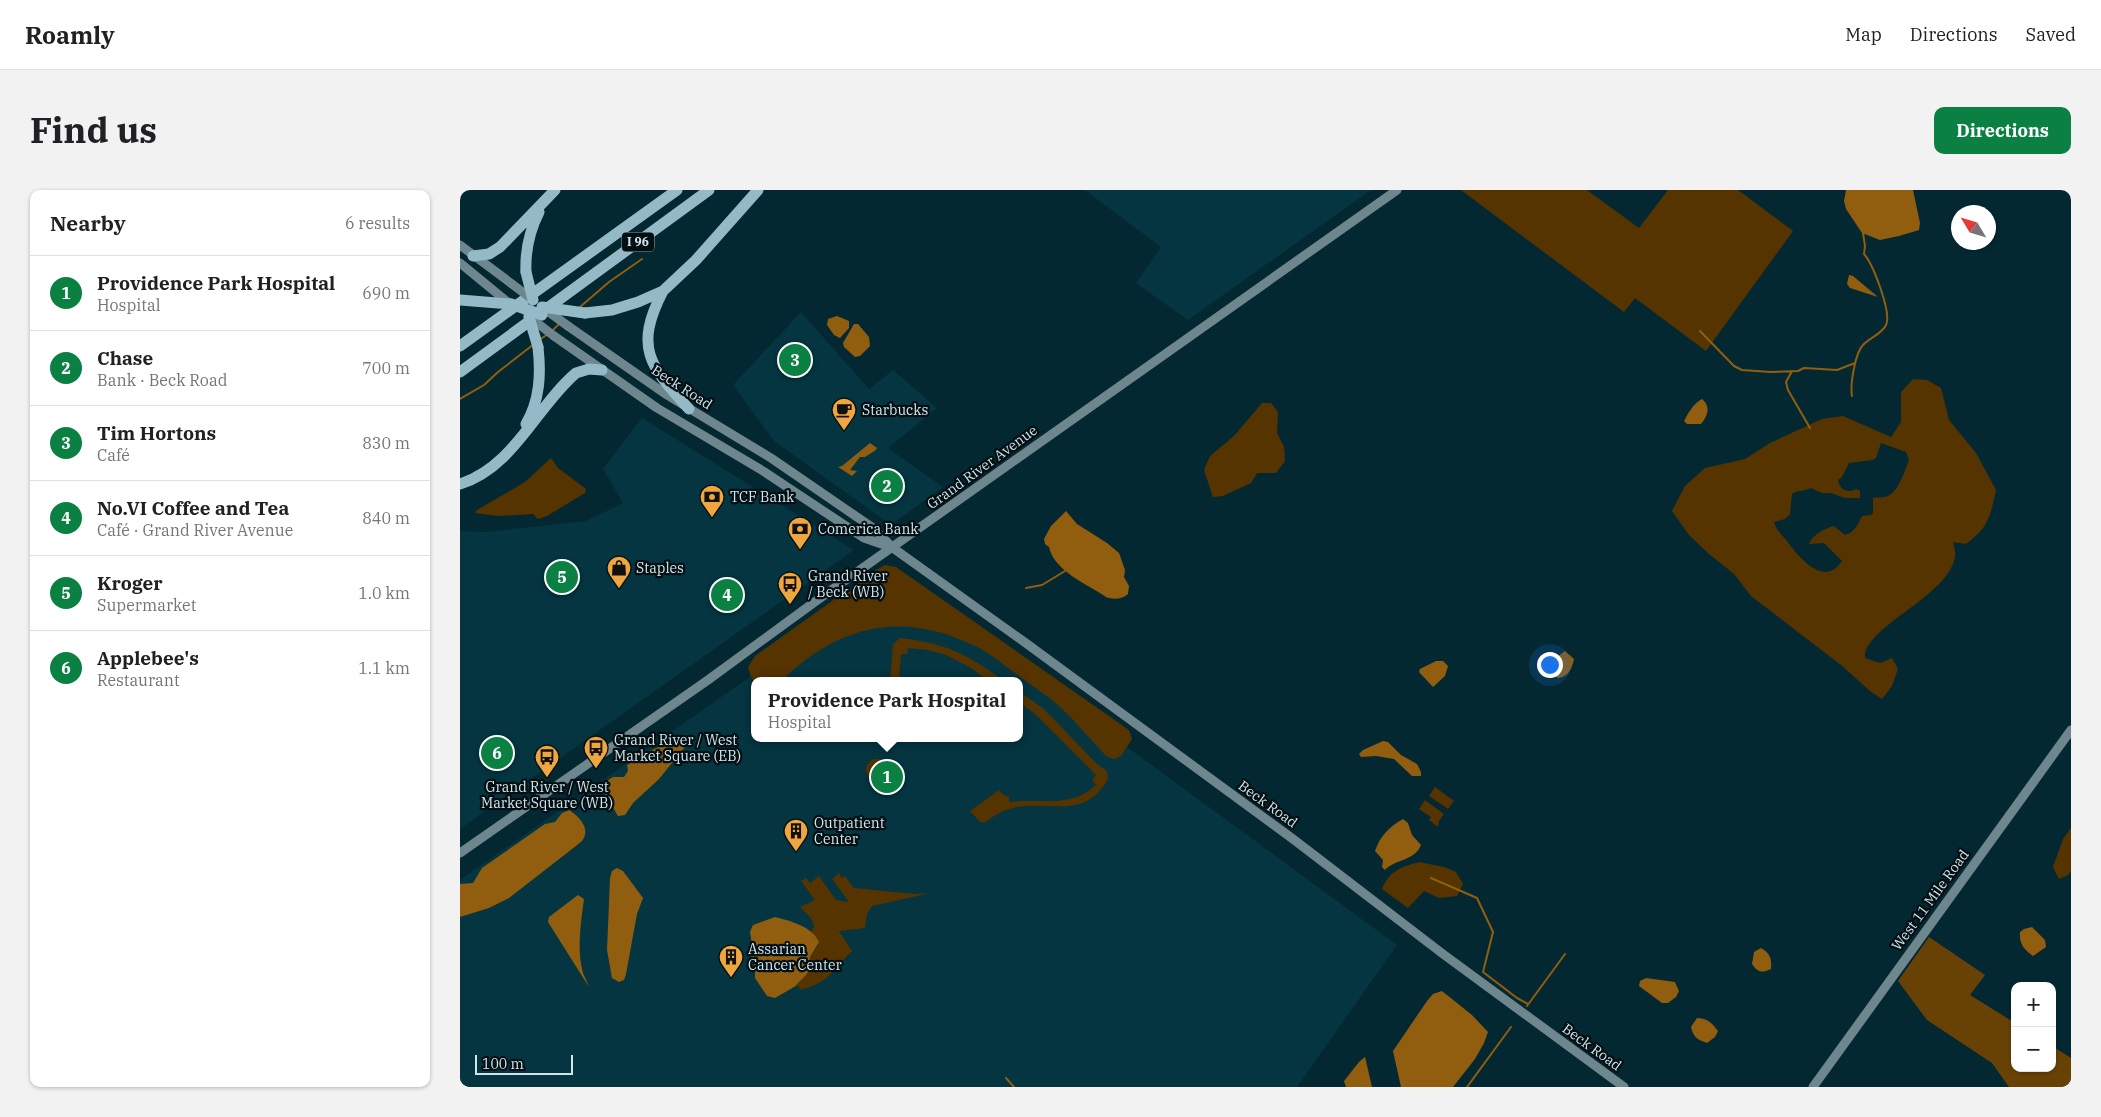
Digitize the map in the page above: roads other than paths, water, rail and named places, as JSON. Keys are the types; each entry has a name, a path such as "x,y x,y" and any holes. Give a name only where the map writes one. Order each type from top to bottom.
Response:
{"highway":[{"path":"473,256 489,254 500,248 555,190"},
{"path":"514,445 530,418 538,395 540,367 526,272 526,254 530,229 540,209 555,190"},
{"name":"I 96","path":"460,346 677,190"},
{"name":"I 96","path":"460,372 709,190"},
{"path":"460,300 488,301 585,313 612,310 638,302 663,290 696,260 758,190"},
{"path":"512,284 554,336"},
{"path":"663,290 650,317 647,345 652,362 662,380 689,408"},
{"path":"498,294 568,326"},
{"path":"460,484 494,466 570,378 581,370 602,370"}],"main road":[{"name":"Grand River Avenue","path":"460,853 708,680 1397,190"},
{"path":"460,245 512,284"},
{"path":"460,263 498,294"},
{"name":"Beck Road","path":"568,326 689,408 771,458 873,528 893,548 1023,640 1624,1087"},
{"name":"Beck Road","path":"554,336 657,408 763,471 864,538 893,548"},
{"name":"West 11 Mile Road","path":"1812,1087 2071,730"}],"waterway":[{"path":"1852,396 1854,369 1860,349 1884,328 1887,319 1881,289 1864,254 1863,233"},
{"path":"580,307 609,282 642,259"},
{"path":"552,331 559,324"},
{"path":"1700,331 1734,366 1742,370 1771,372 1798,371 1804,368 1837,370 1855,363"},
{"path":"539,340 548,334"},
{"path":"460,399 484,385 534,344"},
{"path":"1792,371 1786,382 1788,390 1810,428"},
{"path":"1026,588 1042,585 1065,571"},
{"path":"1431,878 1477,898 1493,932 1483,972 1528,1004"},
{"path":"1527,1006 1565,954"},
{"path":"1467,1087 1511,1027"},
{"path":"1006,1078 1014,1087"}],"place":[{"name":"Tim Hortons","path":"795,360"},
{"name":"Starbucks","path":"844,431"},
{"name":"Chase","path":"887,486"},
{"name":"TCF Bank","path":"712,518"},
{"name":"Comerica Bank","path":"800,550"},
{"name":"Kroger","path":"562,577"},
{"name":"Staples","path":"619,589"},
{"name":"No.VI Coffee and Tea","path":"727,595"},
{"name":"Grand River / Beck (WB)","path":"790,605"},
{"name":"Applebee's","path":"497,753"},
{"name":"Grand River / West Market Square (EB)","path":"596,769"},
{"name":"Providence Park Hospital","path":"887,777"},
{"name":"Grand River / West Market Square (WB)","path":"547,778"},
{"name":"Outpatient Center","path":"796,852"},
{"name":"Assarian Cancer Center","path":"731,978"}]}
